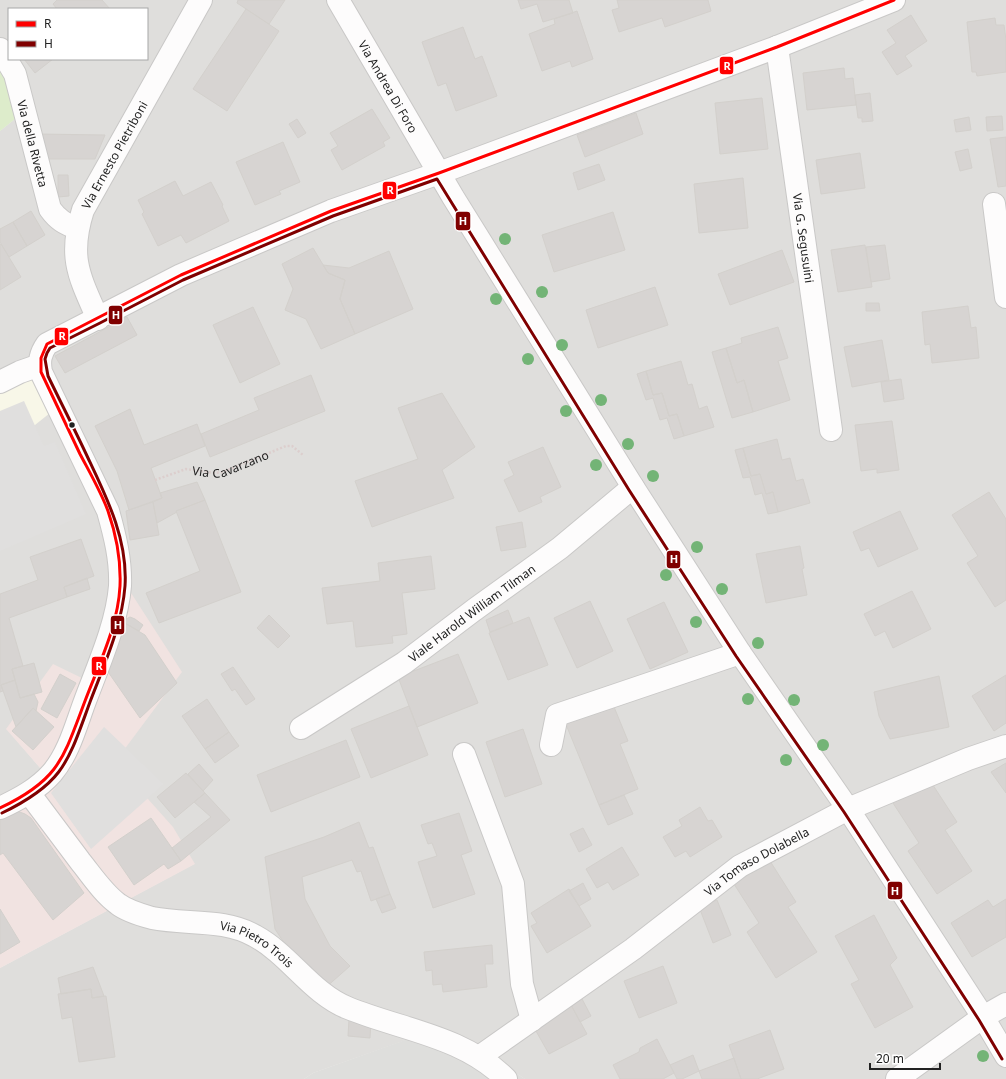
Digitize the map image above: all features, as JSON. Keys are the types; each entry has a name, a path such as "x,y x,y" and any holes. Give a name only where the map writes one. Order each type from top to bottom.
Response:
{"street":[{"name":"Via Ernesto Pietriboni","path":"98,318 80,279 76,262 77,228 83,210 201,0"},
{"name":"Via Andrea Di Foro","path":"338,0 439,173"},
{"path":"0,808 29,793 43,782 60,763 70,741 107,640 115,613 120,586 119,561 115,536 108,511 43,378 40,358 42,350 46,344 181,275 331,211 439,173 777,46 894,0"},
{"name":"Via G. Segusuini","path":"777,46 831,430"},
{"name":"Via della Rivetta","path":"0,49 8,60 17,81 50,209 57,219 77,228"},
{"path":"439,173 633,487 740,653 848,809 983,1017 1006,1056"},
{"path":"994,204 1006,298"},
{"path":"0,382 20,372 40,365"},
{"name":"Viale Harold William Tilman","path":"301,728 404,663 560,548 633,487"},
{"path":"551,745 557,715 740,653"},
{"name":"Via Tomaso Dolabella","path":"479,1057 632,950 740,866 848,809 968,759 1006,746"},
{"path":"464,754 514,884 522,984 532,1020"},
{"name":"Via Pietro Trois","path":"29,793 104,890 119,905 150,918 217,924 238,928 255,935 269,945 322,993 338,1004 429,1034 456,1045 479,1057 496,1069 506,1079"},
{"path":"897,1079 983,1017 1006,1004"}],"path":[{"name":"Via Cavarzano","path":"155,480 186,469 215,473 223,472 286,446 292,446 303,455"}],"shaded area":[{"path":"0,0 1006,0 1006,1079 525,1079 488,1055 410,1020 406,1040 313,1073 304,1079 0,1079 0,968 194,864 115,762 87,680 7,729 41,769 21,791 0,802 0,131 20,115 0,62"},
{"path":"32,358 55,409 0,453 0,379"},
{"path":"24,401 44,446 55,442 86,514 0,551 0,411"},
{"path":"124,582 182,672 115,762 173,827 195,864 0,968 0,802 21,791 41,769 6,729 53,664 86,680"},
{"path":"104,727 164,784 91,849 51,793"},
{"path":"410,1020 488,1055 525,1079 304,1079 313,1073 405,1040"}],"green space":[{"path":"0,62 20,115 0,131"}],"building":[{"path":"57,0 102,0 109,8 56,8 53,4"},
{"path":"238,0 285,0 269,24 237,3"},
{"path":"518,0 569,0 573,13 543,22 537,4 521,9"},
{"path":"617,0 708,0 711,11 665,27 662,18 619,32 612,10 619,8"},
{"path":"246,9 279,31 227,111 193,89"},
{"path":"577,11 593,59 572,67 570,61 542,71 529,34 555,24 554,19"},
{"path":"911,15 927,41 905,56 912,66 897,75 882,52 896,43 887,30"},
{"path":"995,18 996,25 1004,25 1006,40 1006,72 977,76 976,72 972,72 967,22"},
{"path":"463,27 475,59 482,56 497,96 456,111 446,83 438,86 422,42"},
{"path":"25,60 52,60 35,73"},
{"path":"844,68 845,79 853,78 856,105 807,110 803,73"},
{"path":"870,93 873,121 862,122 862,118 858,118 855,95"},
{"path":"762,98 768,149 720,154 715,103"},
{"path":"372,109 390,138 383,142 385,146 342,170 331,150 338,146 330,133"},
{"path":"636,113 643,134 585,157 577,135"},
{"path":"1002,116 1003,130 987,131 986,117"},
{"path":"969,117 971,130 956,132 954,120"},
{"path":"297,119 306,133 298,138 289,124"},
{"path":"37,134 105,135 95,159 43,159"},
{"path":"1006,137 1006,186 998,187 990,139"},
{"path":"283,142 300,182 279,191 281,194 255,205 236,162"},
{"path":"968,149 972,168 960,171 955,152"},
{"path":"860,153 865,188 821,194 816,160"},
{"path":"599,164 605,180 578,190 573,173"},
{"path":"58,175 68,175 69,196 58,197"},
{"path":"743,178 748,228 699,233 694,184"},
{"path":"175,181 183,196 211,182 223,205 222,206 229,221 186,243 181,235 158,246 142,214 144,212 138,200"},
{"path":"31,211 45,235 27,246 13,222"},
{"path":"613,212 625,250 554,272 542,235"},
{"path":"13,222 27,246 9,257 0,242 0,229"},
{"path":"1,244 21,277 0,290 0,245"},
{"path":"865,245 872,287 838,292 831,250"},
{"path":"885,245 890,279 871,282 866,247"},
{"path":"313,248 328,273 345,280 340,299 355,334 321,349 306,319 285,310 293,289 282,264"},
{"path":"782,250 794,282 730,305 718,274"},
{"path":"389,251 413,309 355,334 340,299 345,280 328,273 323,265 349,268"},
{"path":"655,287 668,325 598,348 586,310"},
{"path":"866,303 879,303 880,311 866,311"},
{"path":"968,306 971,328 976,327 979,358 932,363 930,344 925,345 922,312"},
{"path":"253,307 280,364 240,383 213,325"},
{"path":"127,317 137,335 65,373 55,356"},
{"path":"778,327 788,358 778,361 790,400 753,412 744,380 737,383 726,348 742,343 741,338"},
{"path":"882,340 889,380 852,387 844,347"},
{"path":"726,348 737,383 744,380 753,412 732,418 712,352"},
{"path":"681,361 688,385 692,384 699,409 707,406 714,427 684,436 677,414 669,416 662,393 653,395 646,371"},
{"path":"646,371 653,395 662,393 669,416 677,414 684,436 674,439 667,418 660,420 653,398 646,400 637,374"},
{"path":"311,375 325,411 210,457 201,434 259,410 254,398"},
{"path":"901,379 904,399 884,402 881,382"},
{"path":"442,393 475,447 442,470 454,498 372,527 355,481 418,459 398,408"},
{"path":"130,409 144,445 197,424 205,446 151,468 162,498 129,510 117,471 95,426"},
{"path":"892,421 899,470 877,473 877,469 861,471 855,425"},
{"path":"777,439 782,460 790,458 796,481 803,479 810,503 778,512 773,492 766,494 760,474 751,476 743,448"},
{"path":"543,447 561,487 540,497 542,502 519,512 504,480 514,475 508,462"},
{"path":"743,448 751,476 760,474 766,494 773,492 778,512 768,514 762,493 755,495 750,477 743,478 735,450"},
{"path":"197,482 205,500 176,511 177,512 157,523 153,502 162,498 160,493"},
{"path":"989,492 1006,519 1006,600 995,607 967,563 978,556 952,515"},
{"path":"205,500 241,592 159,623 146,593 200,571 176,511"},
{"path":"153,502 159,535 130,540 126,511"},
{"path":"900,511 918,549 878,567 869,548 861,551 853,532"},
{"path":"522,522 526,547 501,551 496,527"},
{"path":"81,539 94,576 64,587 67,597 9,618 23,666 12,669 15,680 1,685 3,691 0,692 0,594 38,580 30,557"},
{"path":"800,546 804,568 802,569 807,595 766,603 756,554"},
{"path":"431,556 435,589 402,593 407,634 392,636 393,643 356,647 353,621 327,624 322,588 380,581 378,563"},
{"path":"87,578 90,589 67,597 64,587"},
{"path":"912,591 931,629 893,648 885,631 875,636 864,614"},
{"path":"590,601 613,651 577,668 554,618"},
{"path":"664,602 688,652 650,669 627,619"},
{"path":"508,610 513,623 490,632 486,620"},
{"path":"269,615 290,636 278,648 257,628"},
{"path":"130,617 143,625 139,631 123,622"},
{"path":"529,617 548,665 508,680 489,633"},
{"path":"123,622 145,635 177,683 140,718 104,666"},
{"path":"458,654 478,703 417,727 398,677"},
{"path":"34,663 42,692 20,698 12,669"},
{"path":"233,667 255,699 246,705 235,689 232,691 221,674"},
{"path":"60,674 76,683 57,718 41,709"},
{"path":"1006,675 1006,723 994,731 972,696"},
{"path":"939,676 949,727 890,739 879,716 874,692"},
{"path":"15,680 20,698 34,694 38,702 36,711 33,708 16,727 1,685"},
{"path":"207,699 229,732 205,749 182,716"},
{"path":"612,702 628,741 620,744 638,789 599,805 565,722"},
{"path":"409,706 428,755 371,778 351,729"},
{"path":"33,708 54,727 33,750 12,731"},
{"path":"523,729 542,784 505,797 486,742"},
{"path":"229,732 239,746 215,763 205,749"},
{"path":"346,740 360,777 271,812 257,775"},
{"path":"1006,763 1006,793 991,772"},
{"path":"199,764 213,780 203,791 188,774"},
{"path":"186,773 205,793 175,818 157,797"},
{"path":"929,779 957,822 945,830 972,871 937,894 908,851 919,843 893,803"},
{"path":"205,793 230,820 181,861 172,848 211,817 194,802"},
{"path":"624,795 633,814 608,825 599,805"},
{"path":"700,807 708,821 712,820 722,837 690,857 686,851 675,857 663,837 682,826 679,820"},
{"path":"17,811 31,818 84,893 53,920 3,853 0,855 0,813"},
{"path":"459,813 472,851 461,855 475,894 433,908 418,862 437,856 432,843 428,844 421,825"},
{"path":"151,818 181,861 168,869 164,864 134,885 108,847"},
{"path":"359,822 369,848 373,847 390,894 371,901 361,871 357,872 352,860 302,877 305,899 330,946 350,966 324,989 300,967 275,929 265,857 324,837"},
{"path":"583,828 592,845 579,852 570,834"},
{"path":"622,847 639,875 613,890 608,882 597,888 586,869"},
{"path":"770,861 796,902 788,907 817,952 776,978 747,932 759,923 734,884"},
{"path":"583,883 591,899 579,906 569,891"},
{"path":"569,889 591,926 547,953 531,926 537,923 531,913"},
{"path":"390,894 396,908 382,913 376,899"},
{"path":"1006,899 1006,937 972,957 951,923 988,900 993,907"},
{"path":"717,900 731,935 713,943 699,907"},
{"path":"0,909 20,942 0,954"},
{"path":"874,915 897,958 890,965 913,1007 875,1028 851,984 859,980 835,936"},
{"path":"492,945 493,964 485,964 487,987 443,992 442,984 433,985 432,970 426,971 424,952"},
{"path":"663,966 677,1003 639,1018 624,981"},
{"path":"93,967 104,996 92,998 91,989 61,994 58,978"},
{"path":"91,989 92,998 106,996 115,1057 79,1062 72,1017 62,1019 58,994"},
{"path":"581,997 591,1016 580,1022 570,1003"},
{"path":"570,1003 587,1034 549,1054 532,1024"},
{"path":"349,1019 371,1021 370,1038 348,1036"},
{"path":"770,1030 784,1069 757,1079 741,1079 729,1045"},
{"path":"657,1039 674,1073 663,1079 620,1079 613,1065 639,1052 640,1048"},
{"path":"693,1055 699,1071 682,1079 677,1079 670,1065"},
{"path":"734,1058 741,1079 702,1079 699,1071"}],"transit line":[{"name":"R","path":"0,808 20,798 35,788 47,777 64,753 107,645 116,616 120,586 120,567 116,539 108,511 41,372 41,358 47,344 181,275 331,211 439,173 777,47 894,0"},
{"name":"H","path":"2,813 23,802 51,781 69,756 112,645 120,616 125,586 123,552 115,520 95,473 48,376 45,359 50,348 183,280 333,216 437,179 629,490 736,656 844,812 979,1020 1002,1059"}]}
